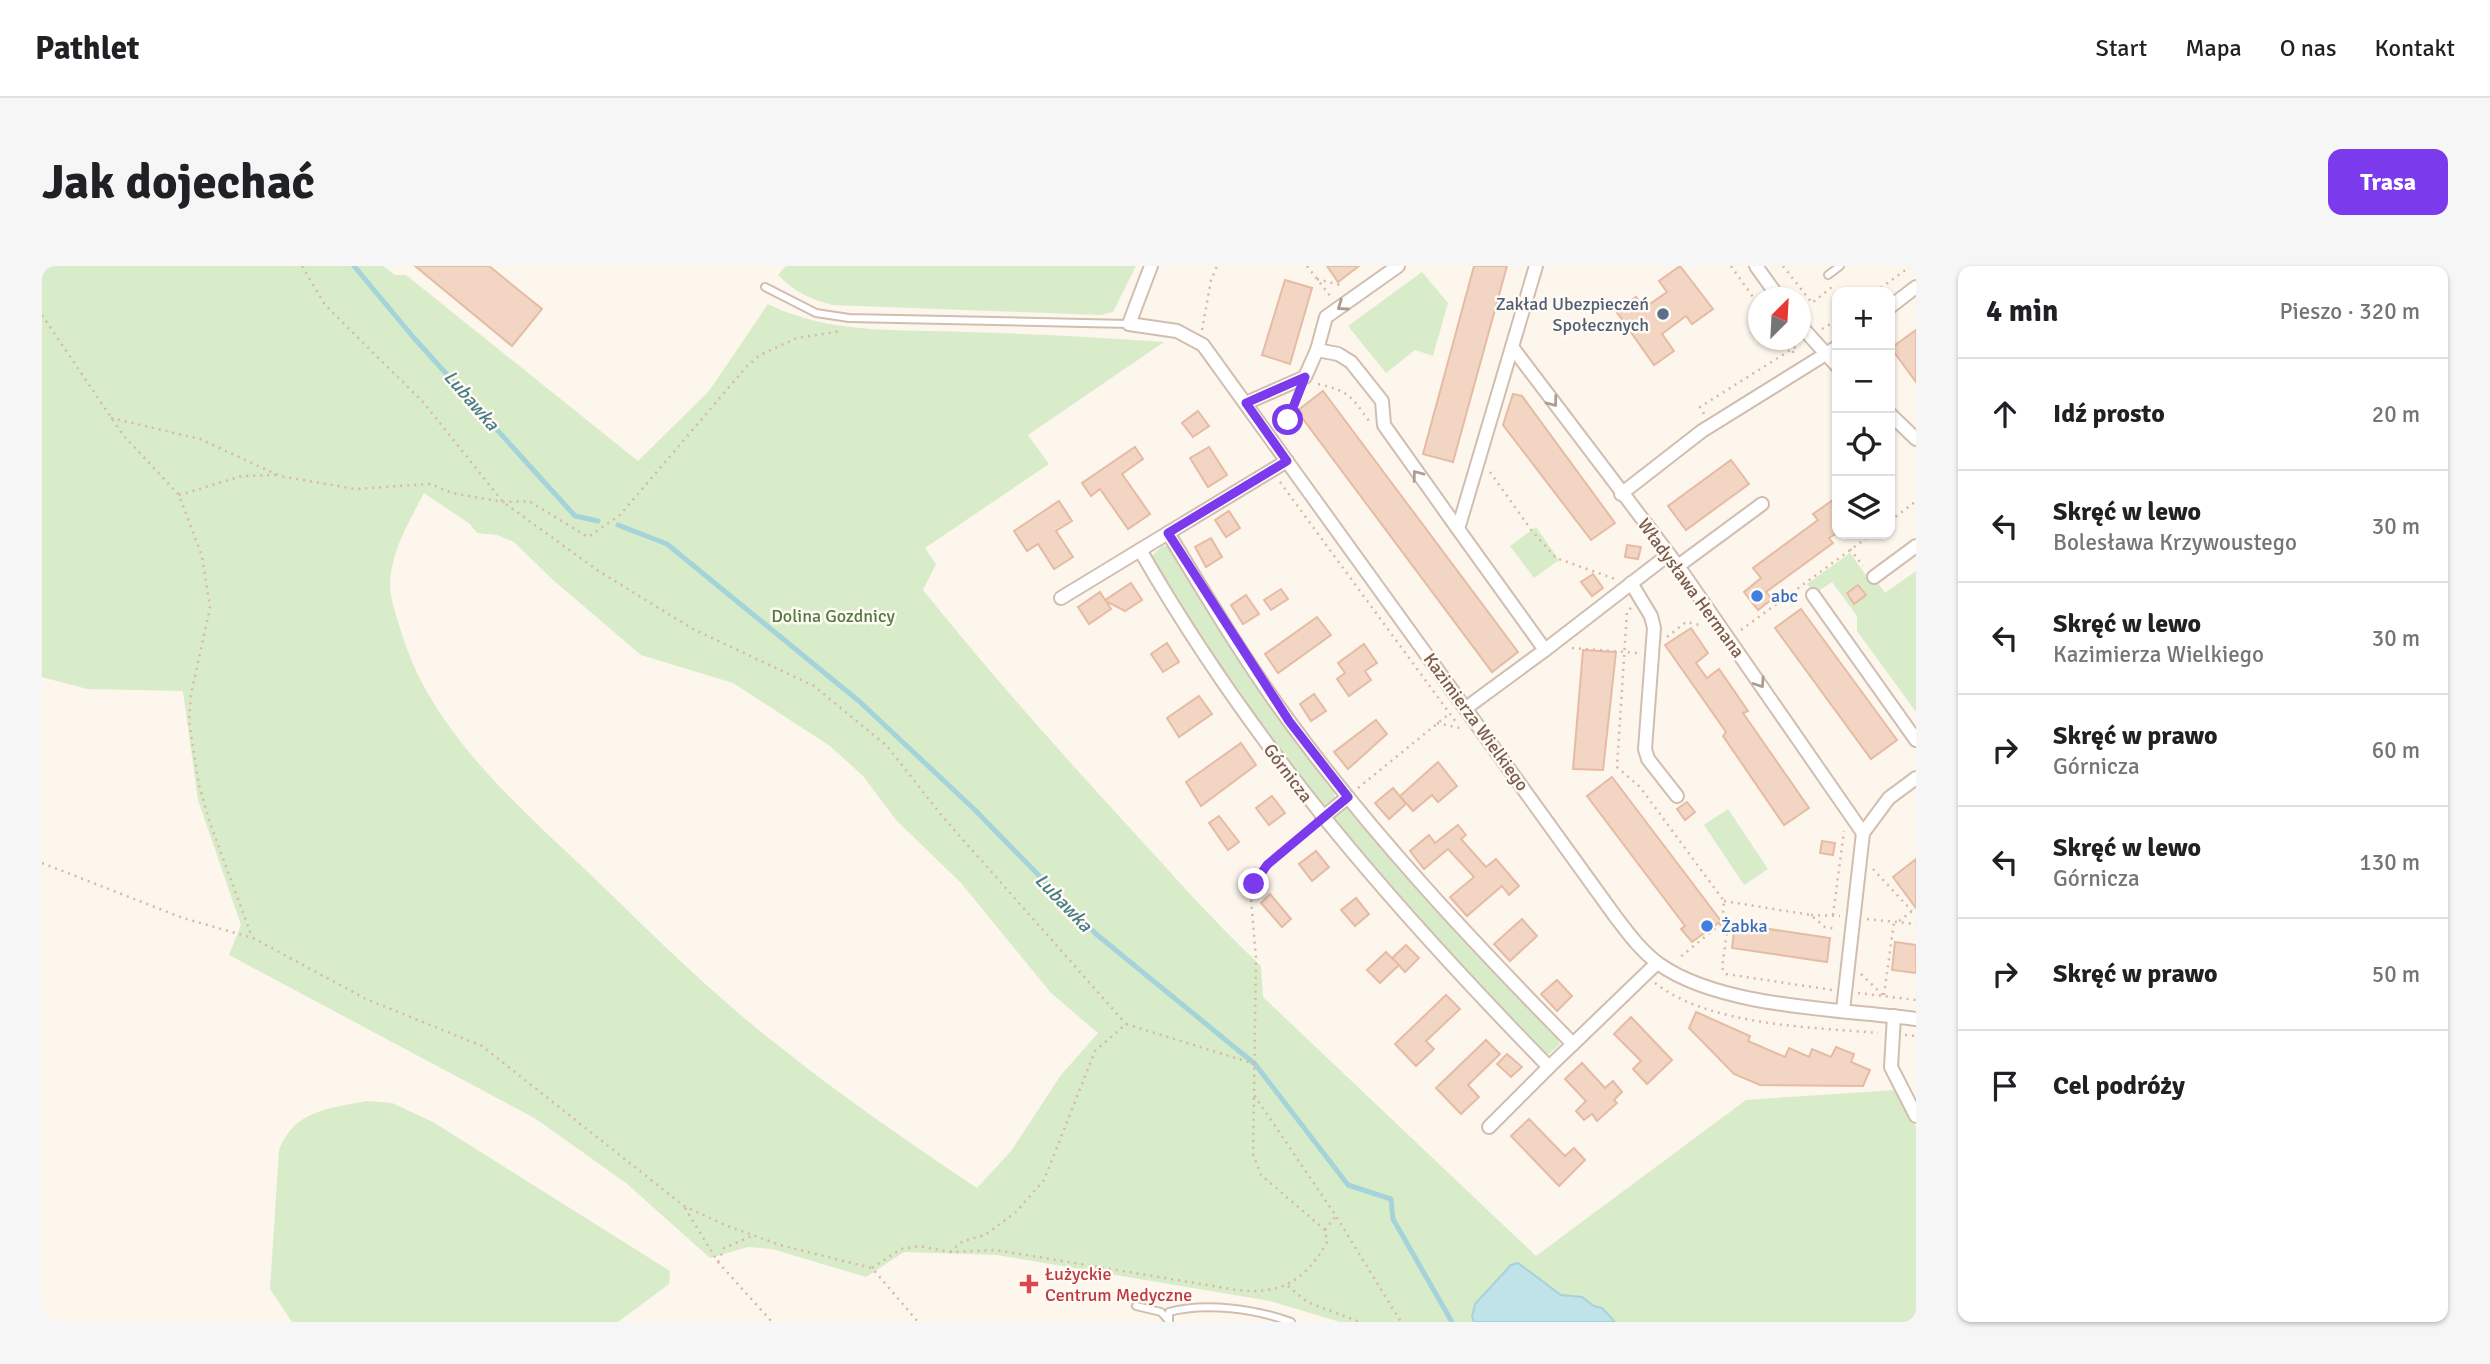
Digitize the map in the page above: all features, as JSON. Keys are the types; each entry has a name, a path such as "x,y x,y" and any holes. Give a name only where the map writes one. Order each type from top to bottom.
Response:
{"street":[{"path":"1129,324 1151,266"},
{"path":"1246,403 1305,377 1317,350 1326,317 1398,266"},
{"path":"1458,529 1536,266"},
{"path":"1756,266 1771,287"},
{"path":"1895,303 1915,289"},
{"name":"Kazimierza Wielkiego","path":"1129,324 1177,331 1200,343 1615,916 1634,941 1657,963 1690,981 1737,995 1916,1018"},
{"path":"1811,338 1832,362"},
{"name":"Władysława Hermana","path":"1512,347 1620,494 1678,566 1863,834"},
{"path":"1317,350 1338,354 1351,362 1382,401 1384,425 1545,650"},
{"path":"1620,494 1702,432 1833,350"},
{"path":"1895,419 1916,439"},
{"path":"1061,598 1287,461"},
{"path":"1678,566 1762,504"},
{"name":"Górnicza","path":"1168,533 1261,681 1348,797 1480,950 1573,1044"},
{"path":"1874,577 1916,546"},
{"name":"Górnicza","path":"1140,550 1238,703 1322,818 1414,927 1549,1068"},
{"path":"1466,708 1668,555"},
{"path":"1629,585 1651,616 1654,628 1645,749 1648,759 1677,796"},
{"path":"1812,595 1916,740"},
{"path":"1843,1010 1863,834 1889,798 1916,778"},
{"path":"1322,818 1348,797"},
{"path":"1489,1127 1657,963"},
{"path":"1894,1016 1891,1067 1916,1116"}],"lane":[{"path":"1828,275 1840,266"},
{"path":"765,287 816,313 849,318 1129,324"},
{"path":"1136,1306 1161,1312 1169,1322"},
{"path":"1169,1322 1169,1312 1204,1308 1263,1314 1291,1322"}],"path":[{"path":"302,266 325,304 423,402 503,502 597,570 693,629 814,687 887,746 942,816 1126,1024 1255,1064"},
{"path":"1200,343 1211,280 1217,266"},
{"path":"1307,266 1339,308"},
{"path":"1731,266 1748,288"},
{"path":"1783,266 1812,303 1834,286 1828,275"},
{"path":"1882,287 1911,266"},
{"path":"1317,279 1363,291"},
{"path":"42,315 111,418 179,495 202,556 208,584 207,627 195,670 190,708 199,785 253,938"},
{"path":"179,495 242,476 280,475 355,489 430,484 452,494 503,502 529,502 587,537 620,514 754,361 781,343 836,332 849,318"},
{"path":"1816,333 1832,323"},
{"path":"1700,407 1791,350"},
{"path":"1279,436 1297,403 1305,377"},
{"path":"111,418 200,439 280,475"},
{"path":"1488,470 1532,531 1556,558 1600,572 1629,585"},
{"path":"1895,517 1916,501"},
{"path":"1850,550 1860,563"},
{"path":"1663,641 1686,622 1712,628"},
{"path":"1566,647 1652,654"},
{"path":"1348,797 1449,714"},
{"path":"1437,723 1460,728"},
{"path":"872,1268 901,1249 919,1246 950,1252 996,1250 1037,1255 1100,1270 1259,1293 1288,1286 1320,1255 1327,1242 1325,1230 1261,1175 1253,1154 1256,959 1251,898 1254,884 1267,865 1322,818"},
{"path":"1833,915 1846,823"},
{"path":"42,863 183,918 253,938 366,999 482,1046 684,1206 753,1236 872,1268 918,1322"},
{"path":"1870,878 1871,867 1912,911"},
{"path":"1679,958 1722,923 1724,901 1811,915 1825,927 1843,929"},
{"path":"1865,919 1866,908"},
{"path":"1884,996 1896,922 1916,908"},
{"path":"1722,923 1728,925 1722,968 1726,974 1826,989"},
{"path":"1884,996 1858,971 1857,993 1916,1000"},
{"path":"950,1252 962,1241 985,1235 1016,1212 1044,1180 1095,1051 1126,1024"},
{"path":"1821,1027 1883,1033"},
{"path":"1902,1035 1916,1036"},
{"path":"1254,1095 1336,1216 1401,1322"},
{"path":"684,1206 718,1262 772,1322"},
{"path":"1325,1230 1336,1216"},
{"path":"718,1262 724,1248 753,1236"},
{"path":"1288,1286 1307,1302 1360,1322"}],"green space":[{"name":"Dolina Gozdnicy","path":"42,266 383,266 395,275 406,275 638,461 709,391 768,304 792,314 840,326 1164,342 1028,435 1049,464 925,548 936,564 923,590 998,681 1076,769 1193,898 1261,966 1263,997 1536,1256 1746,1100 1896,1090 1916,1127 1916,1322 1340,1322 1270,1301 997,1255 904,1252 866,1277 772,1249 748,1247 710,1258 626,1183 536,1119 229,955 241,925 198,800 183,691 87,689 42,677","holes":["424,493 470,524 477,533 497,535 514,542 553,580 641,655 733,683 830,746 863,776 896,820 961,883 1051,993 1098,1033 1061,1075 1011,1151 977,1188 824,1081 727,1003 534,822 479,764 454,733 432,700 414,665 400,628 390,587 393,562 401,538"]},
{"path":"786,266 1136,266 1113,312 1101,315 833,305 790,286 778,275"},
{"path":"1422,272 1448,303 1433,356 1415,350 1386,373 1348,326"},
{"path":"1536,527 1559,560 1534,578 1510,546"},
{"path":"1163,545 1170,548 1240,660 1334,790 1335,799 1322,806 1232,685 1151,557"},
{"path":"1850,553 1873,585 1877,582 1885,593 1916,571 1916,712 1857,631 1857,616 1832,582 1814,594 1807,584"},
{"path":"1344,807 1351,811 1472,949 1557,1037 1560,1044 1549,1054 1543,1053 1456,965 1333,822 1332,817"},
{"path":"1728,809 1768,869 1744,885 1704,825"},
{"path":"367,1101 392,1103 433,1122 670,1271 669,1284 618,1322 292,1322 270,1289 279,1150 294,1126 304,1119 327,1109"}],"water":[{"path":"1518,1263 1561,1295 1582,1297 1594,1306 1602,1308 1615,1322 1474,1322 1472,1317 1475,1304 1511,1265"}],"building":[{"path":"415,266 489,266 542,309 512,346"},
{"path":"1327,266 1359,266 1338,282"},
{"path":"1474,266 1507,266 1453,462 1423,454"},
{"name":"Zakład Ubezpieczeń Społecznych","path":"1680,266 1713,309 1692,324 1686,316 1662,334 1674,351 1654,365 1616,311 1636,297 1644,308 1667,292 1659,281"},
{"path":"1285,280 1312,288 1290,364 1262,355"},
{"path":"1916,330 1916,382 1895,353 1895,345"},
{"path":"1323,391 1518,652 1492,672 1297,411"},
{"path":"1513,394 1522,396 1615,523 1591,540 1503,425"},
{"path":"1198,411 1209,426 1193,437 1182,423"},
{"path":"1135,447 1143,459 1122,474 1150,514 1128,529 1100,489 1091,496 1082,483"},
{"path":"1209,447 1227,475 1208,487 1190,458"},
{"path":"1731,460 1749,484 1686,530 1668,506"},
{"path":"1059,501 1072,521 1056,531 1073,557 1054,569 1038,544 1027,551 1014,531"},
{"path":"1832,501 1832,536 1829,538 1833,543 1766,592 1772,599 1758,610 1744,592 1761,578 1753,568 1818,520 1813,514"},
{"path":"1229,511 1240,528 1226,537 1215,520"},
{"path":"1211,538 1222,557 1206,567 1195,547"},
{"path":"1627,545 1641,547 1638,559 1625,557"},
{"path":"1593,574 1603,588 1592,596 1581,582"},
{"path":"1131,583 1142,600 1125,611 1106,601 1111,609 1089,624 1078,607 1100,592 1105,600"},
{"path":"1858,585 1866,595 1854,604 1847,593"},
{"path":"1281,589 1288,599 1271,610 1264,600"},
{"path":"1246,595 1259,614 1243,624 1231,605"},
{"path":"1801,609 1897,740 1871,759 1775,628"},
{"path":"1317,617 1331,635 1278,673 1265,654"},
{"path":"1691,628 1708,653 1696,663 1707,678 1719,669 1748,711 1743,713 1809,808 1784,825 1723,736 1726,732 1665,645"},
{"path":"1167,643 1179,662 1163,672 1151,654"},
{"path":"1364,644 1377,663 1365,671 1371,680 1349,696 1337,679 1345,673 1338,663"},
{"path":"1583,650 1616,652 1603,770 1573,769"},
{"path":"1314,694 1326,711 1311,721 1300,704"},
{"path":"1199,696 1212,714 1179,737 1167,718"},
{"path":"1376,720 1387,734 1348,769 1334,752"},
{"path":"1241,743 1256,765 1201,806 1186,782"},
{"path":"1438,762 1457,786 1438,802 1432,795 1413,811 1400,796"},
{"path":"1612,777 1721,921 1692,942 1681,929 1685,926 1587,796"},
{"path":"1393,788 1406,804 1389,819 1375,803"},
{"path":"1272,796 1285,813 1269,825 1256,808"},
{"path":"1687,802 1695,812 1685,820 1677,809"},
{"path":"1219,816 1239,842 1228,850 1209,823"},
{"path":"1458,825 1466,835 1461,839 1486,867 1496,859 1519,886 1509,895 1502,886 1467,916 1450,897 1474,877 1448,849 1424,869 1410,851 1429,835 1435,843"},
{"path":"1822,841 1835,843 1833,855 1820,853"},
{"path":"1316,851 1329,867 1312,881 1299,864"},
{"path":"1916,859 1916,908 1893,877"},
{"path":"1270,894 1291,919 1282,927 1261,903"},
{"path":"1356,898 1369,914 1355,926 1341,910"},
{"path":"1522,919 1537,936 1510,961 1494,944"},
{"path":"1735,924 1830,938 1827,962 1732,948"},
{"path":"1895,942 1916,945 1916,973 1892,970"},
{"path":"1406,945 1419,958 1405,972 1392,958"},
{"path":"1386,952 1399,965 1380,983 1367,970"},
{"path":"1557,980 1572,996 1557,1011 1541,994"},
{"path":"1446,995 1460,1009 1426,1041 1434,1049 1416,1066 1395,1044"},
{"path":"1696,1012 1750,1036 1748,1041 1785,1057 1789,1048 1809,1057 1812,1049 1831,1057 1836,1047 1854,1054 1851,1062 1870,1070 1863,1086 1760,1085 1734,1074 1689,1028"},
{"path":"1631,1017 1672,1060 1647,1084 1633,1069 1641,1061 1614,1034"},
{"path":"1486,1040 1500,1054 1468,1085 1479,1097 1461,1114 1436,1088"},
{"path":"1507,1054 1522,1067 1511,1077 1497,1064"},
{"path":"1582,1063 1605,1088 1613,1081 1622,1092 1614,1100 1617,1103 1597,1121 1592,1114 1584,1120 1576,1111 1586,1101 1565,1079"},
{"path":"1529,1119 1565,1156 1574,1148 1585,1160 1559,1186 1511,1136"}],"waterway":[{"name":"Lubawka","path":"354,266 414,338 575,516 598,521"},
{"name":"Lubawka","path":"618,525 667,544 860,702 974,809 1096,934 1255,1064 1348,1185 1391,1199 1393,1219 1452,1322"}],"place":[{"name":"Zakład Ubezpieczeń Społecznych","path":"1663,314"},
{"name":"abc","path":"1757,596"},
{"name":"Żabka","path":"1707,926"},
{"name":"Łużyckie Centrum Medyczne","path":"1029,1284"}],"route":[{"path":"1254,884 1267,865 1287,846 1348,797 1289,721 1208,600 1168,533 1287,461 1246,403 1305,377 1297,403 1288,420"}]}
